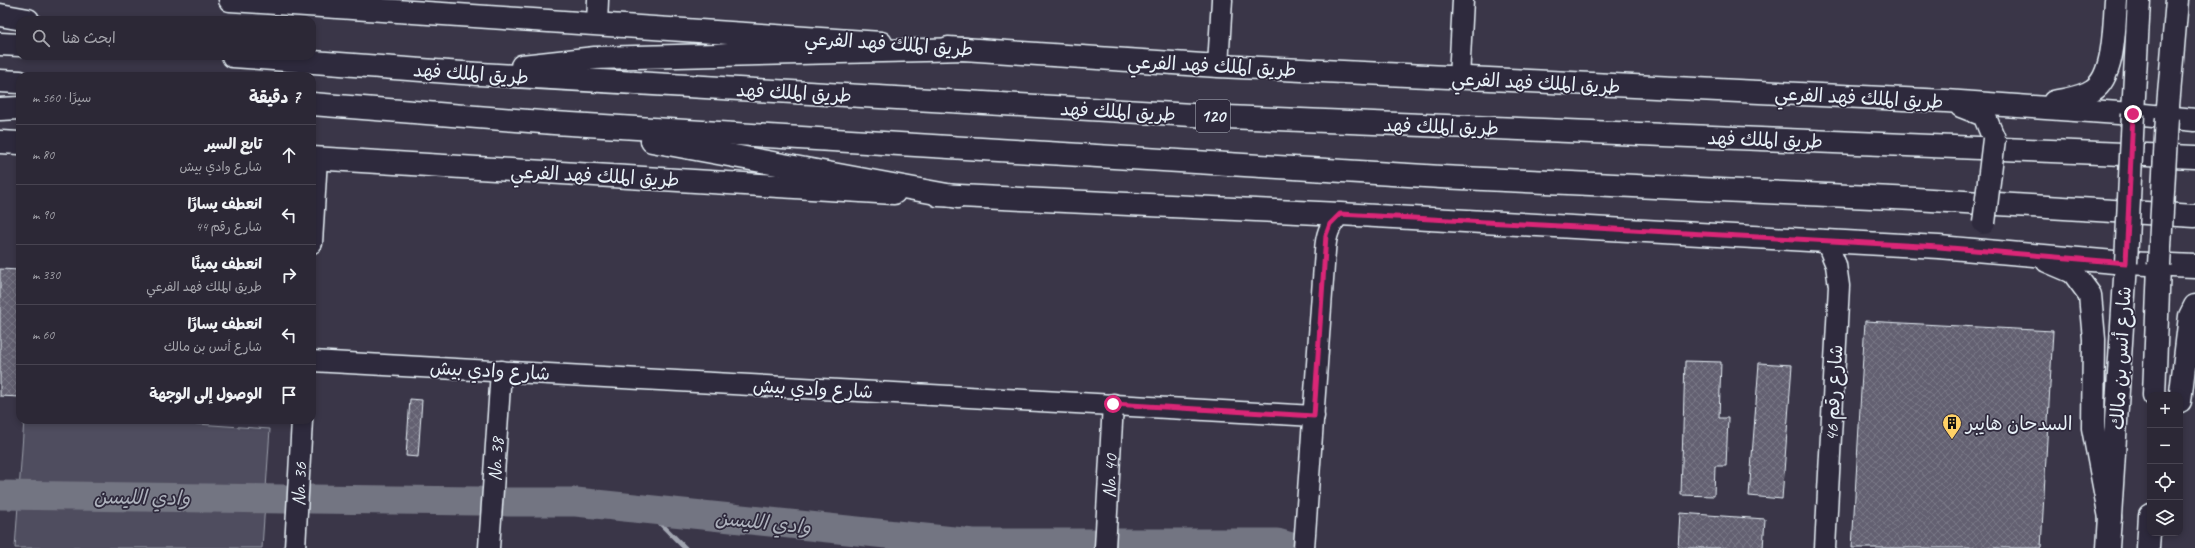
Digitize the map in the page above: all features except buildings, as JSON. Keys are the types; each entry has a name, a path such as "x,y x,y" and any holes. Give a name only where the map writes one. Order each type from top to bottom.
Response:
{"main road":[{"name":"طريق الملك فهد الفرعي","path":"230,0 597,23 1218,66 1946,101 2030,106 2195,120"},
{"path":"2030,106 2078,97 2094,90 2109,70 2116,0"},
{"name":"شارع أنس بن مالك","path":"2108,548 2126,263 2139,0"},
{"path":"2154,392 2167,118 2177,0"},
{"path":"0,15 16,18"},
{"path":"0,44 16,45"},
{"path":"462,73 595,58 966,49"},
{"name":"طريق الملك فهد","path":"291,60 462,73 1227,117 2195,157"},
{"path":"0,81 16,82"},
{"path":"1939,247 1967,240 1984,223 1994,139 1984,115 1946,101"},
{"path":"316,104 554,123 1441,177 1923,199 2195,216"},
{"path":"0,109 16,108"},
{"path":"554,123 958,197"},
{"path":"0,142 16,143"},
{"name":"طريق الملك فهد الفرعي","path":"316,158 958,197 1340,214 1826,240 1939,247 2126,263 2195,266"},
{"path":"1999,252 2048,261 2073,272 2090,295 2094,339 2093,428 2110,518"},
{"path":"2181,392 2190,316 2195,306"},
{"path":"2148,548 2149,536"}],"street":[{"path":"597,23 598,0"},
{"path":"1218,66 1222,0"},
{"path":"1459,78 1463,0"},
{"path":"1304,548 1326,235 1330,224 1340,214"},
{"name":"شارع رقم 46","path":"1825,548 1839,286 1836,265 1826,240"},
{"name":"شارع وادي بيش","path":"316,361 1314,416"},
{"name":"No. 38","path":"489,548 501,371"},
{"name":"No. 40","path":"1105,548 1113,404"},
{"name":"No. 36","path":"295,548 302,424"}],"shaded area":[{"path":"24,424 197,424 270,429 262,548 15,548"}],"waterway":[{"name":"وادي الليسن","path":"0,495 285,499"},
{"name":"وادي الليسن","path":"311,499 478,501"},
{"name":"وادي الليسن","path":"507,502 576,502 973,543 1092,543"},
{"path":"647,510 685,548"},
{"name":"وادي الليسن","path":"1118,543 1277,543 1291,547"}],"place":[{"name":"السدحان هايبر","path":"1952,440"}],"route":[{"path":"1113,404 1314,416 1326,235 1330,224 1340,214 1939,247 2126,263 2133,114"}]}
